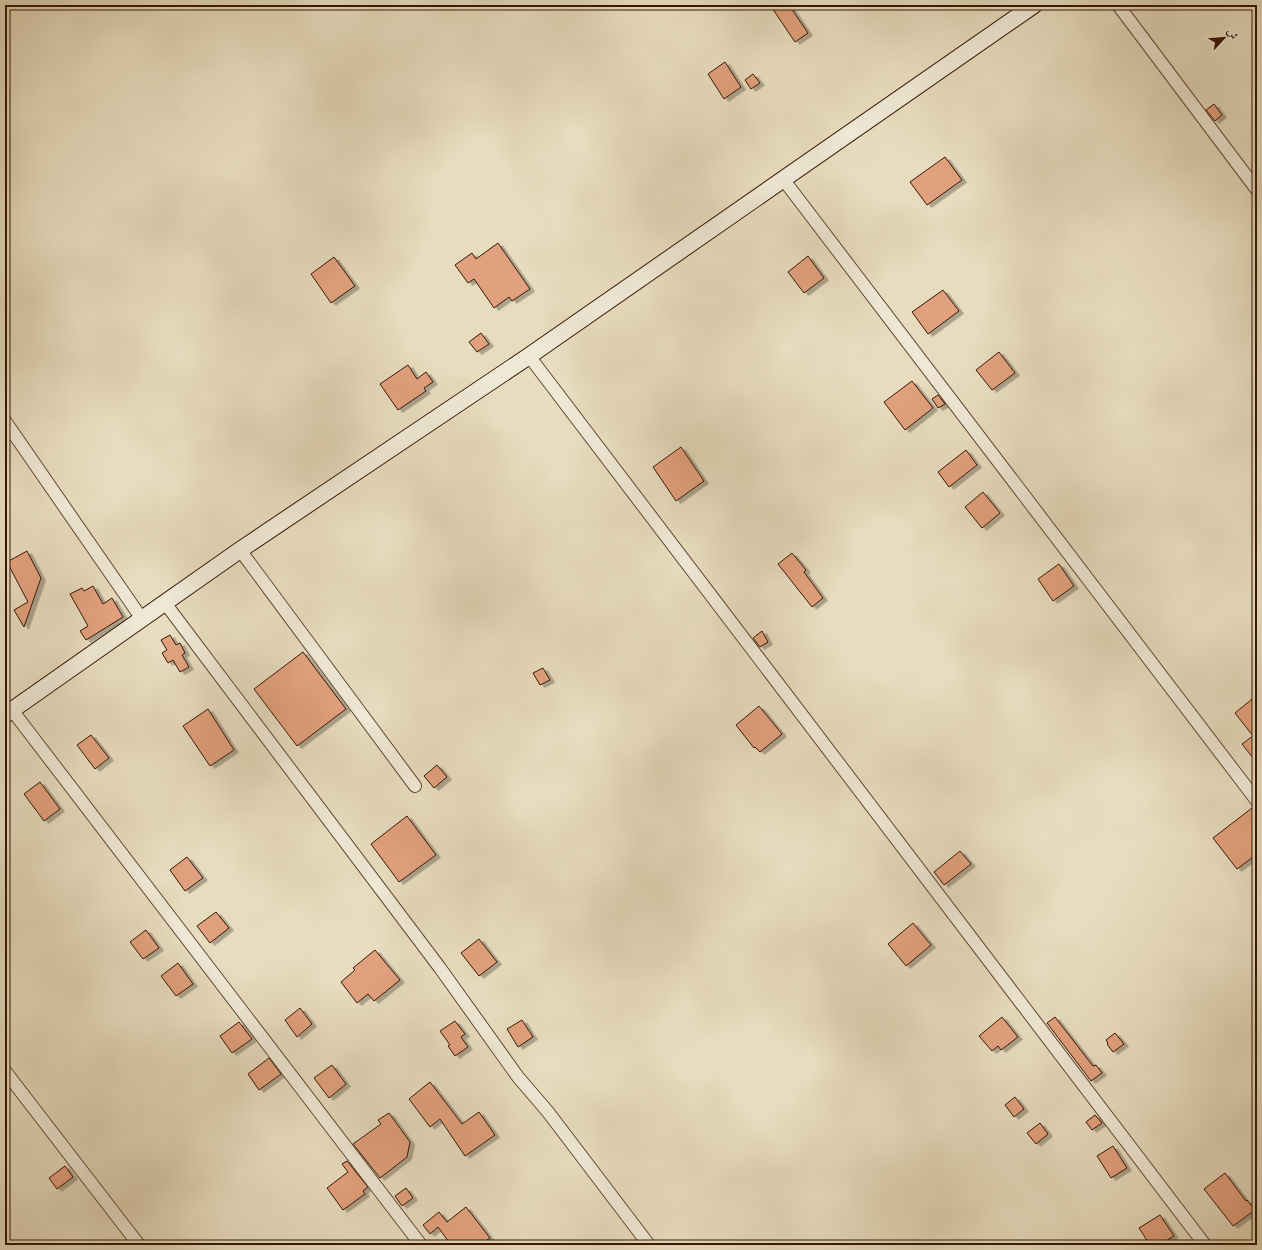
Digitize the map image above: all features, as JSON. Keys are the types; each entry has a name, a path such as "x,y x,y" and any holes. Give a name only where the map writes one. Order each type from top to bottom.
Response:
{"street":[{"path":"421,1245 8,712 240,550 529,356 1034,5"},
{"path":"1118,5 1257,190"},
{"path":"783,179 1257,801"},
{"path":"529,356 1205,1245"},
{"path":"5,421 142,619"},
{"path":"240,550 415,786"},
{"path":"165,603 440,968 518,1077 548,1112 649,1245"},
{"path":"5,1071 139,1245"}],"building":[{"path":"770,5 789,5 808,33 795,42"},
{"path":"725,62 741,87 724,99 708,74"},
{"path":"753,74 760,83 751,89 745,80"},
{"path":"1214,104 1222,115 1215,121 1206,110"},
{"path":"945,157 962,180 927,205 910,182"},
{"path":"498,243 530,289 512,301 509,297 494,308 474,279 468,283 455,265 472,253 476,259"},
{"path":"808,256 824,278 804,293 788,272"},
{"path":"334,257 355,286 331,303 311,274"},
{"path":"943,290 959,311 928,334 912,312"},
{"path":"481,333 489,344 477,352 469,342"},
{"path":"999,352 1015,373 992,390 976,370"},
{"path":"408,365 417,379 426,372 433,382 424,388 426,391 398,410 380,384"},
{"path":"912,381 933,408 905,430 884,402"},
{"path":"938,395 945,404 938,408 932,399"},
{"path":"681,447 704,481 676,501 653,467"},
{"path":"966,450 977,465 949,487 938,472"},
{"path":"983,492 1000,513 982,528 965,507"},
{"path":"27,551 41,578 24,627 14,610 28,602 7,562"},
{"path":"792,553 806,570 804,572 823,598 812,607 778,564"},
{"path":"1059,564 1074,586 1053,601 1038,579"},
{"path":"93,586 103,604 112,598 123,617 86,640 80,631 88,626 70,594 82,588 84,591"},
{"path":"762,631 768,642 760,647 753,638"},
{"path":"170,635 176,645 180,643 185,653 182,655 189,667 180,672 173,660 168,663 162,653 167,650 161,640"},
{"path":"303,652 346,709 297,746 254,689"},
{"path":"543,668 550,680 540,685 533,673"},
{"path":"1257,695 1257,763 1242,744 1253,736 1235,713"},
{"path":"759,706 782,734 760,752 755,747 754,748 736,725"},
{"path":"208,709 234,750 210,766 183,726"},
{"path":"91,735 109,758 95,769 77,745"},
{"path":"437,765 447,777 434,788 424,776"},
{"path":"40,782 60,809 44,821 24,794"},
{"path":"1252,808 1257,814 1257,854 1237,869 1213,838"},
{"path":"407,816 436,855 399,882 371,844"},
{"path":"960,851 971,864 944,885 934,872"},
{"path":"187,857 203,878 185,891 170,870"},
{"path":"216,912 229,928 210,943 197,926"},
{"path":"913,923 931,945 906,966 888,944"},
{"path":"146,930 159,948 143,959 130,942"},
{"path":"479,939 497,962 479,976 461,953"},
{"path":"375,950 400,980 374,1001 368,994 357,1003 341,982 355,970 353,968"},
{"path":"178,963 193,984 176,996 161,976"},
{"path":"300,1008 312,1024 297,1037 285,1020"},
{"path":"1002,1017 1018,1037 1001,1050 998,1046 992,1051 979,1036"},
{"path":"1055,1017 1093,1066 1096,1065 1102,1073 1091,1081 1047,1023"},
{"path":"522,1020 533,1037 518,1047 507,1029"},
{"path":"455,1021 465,1034 461,1037 468,1047 455,1056 448,1046 450,1045 440,1031"},
{"path":"239,1022 252,1039 232,1053 220,1036"},
{"path":"1115,1033 1124,1044 1113,1052 1106,1040"},
{"path":"269,1058 281,1074 259,1090 248,1074"},
{"path":"332,1065 346,1084 329,1098 314,1078"},
{"path":"430,1082 462,1124 479,1112 495,1135 465,1156 440,1119 430,1127 409,1099"},
{"path":"1015,1097 1024,1109 1014,1117 1005,1105"},
{"path":"389,1113 410,1142 407,1157 380,1178 353,1144 381,1124 378,1120"},
{"path":"1095,1115 1102,1123 1092,1130 1086,1122"},
{"path":"1040,1123 1048,1134 1036,1144 1027,1133"},
{"path":"1113,1146 1127,1168 1111,1178 1097,1156"},
{"path":"347,1161 368,1187 363,1191 365,1194 343,1210 327,1188 348,1172 342,1164"},
{"path":"65,1166 73,1177 57,1189 49,1178"},
{"path":"1225,1173 1246,1201 1247,1200 1255,1210 1233,1226 1204,1189"},
{"path":"406,1188 413,1198 402,1206 395,1196"},
{"path":"466,1207 490,1238 480,1245 451,1245 438,1227 430,1234 423,1225 439,1212 447,1222"},
{"path":"1160,1215 1174,1236 1159,1245 1150,1245 1139,1228"}]}
